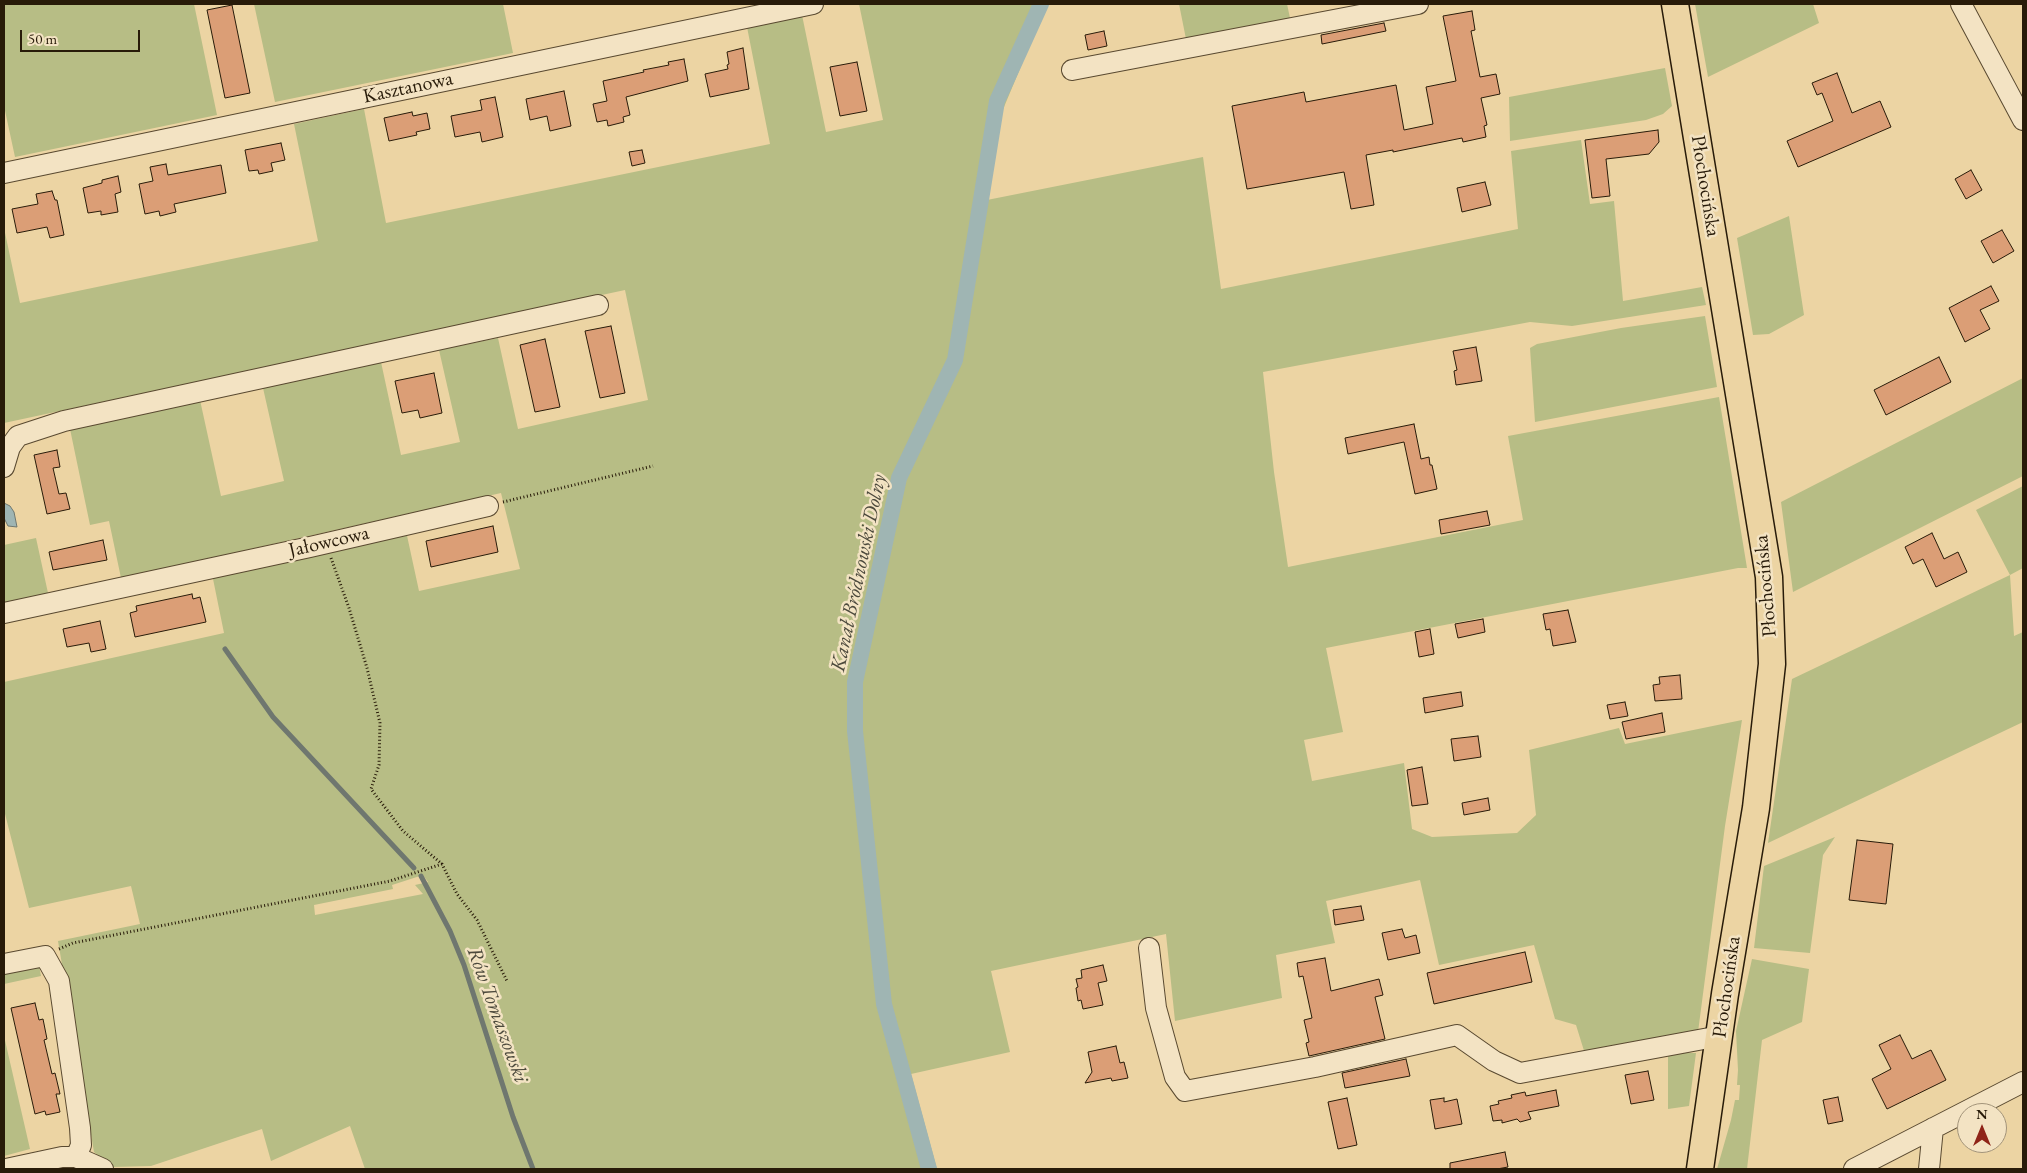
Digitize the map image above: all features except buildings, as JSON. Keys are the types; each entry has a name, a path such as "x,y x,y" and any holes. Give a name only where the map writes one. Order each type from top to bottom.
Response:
{"main road":[{"name":"Płochocińska","path":"1675,4 1769,577 1771,674 1756,808 1725,994 1700,1169"}],"street":[{"name":"Kasztanowa","path":"4,173 813,4"},
{"path":"1072,70 1418,4"},
{"path":"1961,4 2023,120"},
{"path":"4,467 10,447 18,436 64,421 598,305"},
{"name":"Jałowcowa","path":"4,613 488,506"},
{"path":"1148,948 1156,1008 1175,1077 1185,1091 1315,1068 1457,1035 1494,1061 1520,1073 1720,1036"},
{"path":"4,964 45,956 59,981 70,1047 80,1128 81,1145 76,1157"},
{"path":"1854,1169 2023,1082"},
{"path":"1929,1169 1933,1128"},
{"path":"6,1169 76,1157 102,1169"}],"path":[{"path":"488,506 653,466"},
{"path":"325,543 349,608 367,668 380,723 379,765 371,789 403,831 442,864 457,894 477,920 507,981"},
{"path":"45,956 73,942 390,881 442,864"}],"green space":[{"path":"4,4 194,4 217,115 15,157 4,106"},
{"path":"254,4 503,4 513,53 275,102"},
{"path":"859,4 1047,4 999,119 987,200 1203,157 1221,289 1518,229 1511,151 1581,140 1590,204 1614,201 1623,301 1702,287 1706,305 1572,326 1530,322 1263,372 1274,472 1288,567 1523,520 1508,436 1719,397 1747,568 1738,568 1326,648 1343,732 1304,740 1312,781 1404,763 1412,829 1432,837 1517,833 1536,815 1529,750 1619,728 1625,744 1742,720 1725,826 1698,1032 1585,1054 1576,1025 1555,1019 1534,945 1439,965 1420,880 1326,901 1335,943 1276,955 1282,998 1175,1021 1166,934 991,971 1010,1052 911,1074 937,1169 365,1169 350,1126 271,1161 262,1129 151,1166 113,1167 94,1152 58,941 140,924 131,886 29,908 4,810 4,682 224,633 212,574 244,572 247,567 406,531 419,591 520,569 501,493 121,578 109,521 90,525 70,429 200,400 221,496 284,481 263,388 381,362 401,455 460,442 439,350 498,338 518,429 648,400 625,290 4,423 4,228 20,303 318,241 294,124 364,109 386,223 770,144 747,27 802,15 826,132 883,120","holes":["423,875 428,882 415,885 423,894 315,915 314,905 393,889 392,885"]},
{"path":"1179,4 1287,4 1290,18 1186,39"},
{"path":"1695,4 1813,4 1819,23 1708,77"},
{"path":"1665,68 1672,106 1663,114 1646,120 1510,141 1509,97"},
{"path":"1789,216 1804,315 1769,334 1753,335 1737,238"},
{"path":"1705,316 1717,387 1535,422 1530,348 1537,344 1621,328"},
{"path":"2023,378 2023,476 1793,592 1781,502"},
{"path":"2023,486 2023,568 2010,575 1976,510"},
{"path":"36,538 48,593 4,603 4,545"},
{"path":"2010,575 2014,636 2023,632 2023,722 1768,843 1792,679"},
{"path":"1835,837 1823,855 1810,953 1754,948 1764,866"},
{"path":"1752,959 1809,969 1802,1022 1762,1040 1747,1169 1717,1169 1735,1100 1739,1100 1740,1085 1737,1085 1736,1031"},
{"path":"38,960 41,976 4,984 4,967"},
{"path":"4,1036 30,1149 4,1156"},
{"path":"1668,1053 1696,1053 1689,1106 1668,1109"}],"water":[{"path":"4,503 10,506 14,512 17,527 8,526 4,518"}],"waterway":[{"name":"Kanał Bródnowski Dolny","path":"929,1169 884,1004 855,731 855,682 899,478 955,360 997,101 1041,4"},
{"name":"Rów Tomaszowski","path":"225,649 273,717 414,868"},
{"name":"Rów Tomaszowski","path":"421,876 450,931 464,965 513,1117 533,1169"}]}
